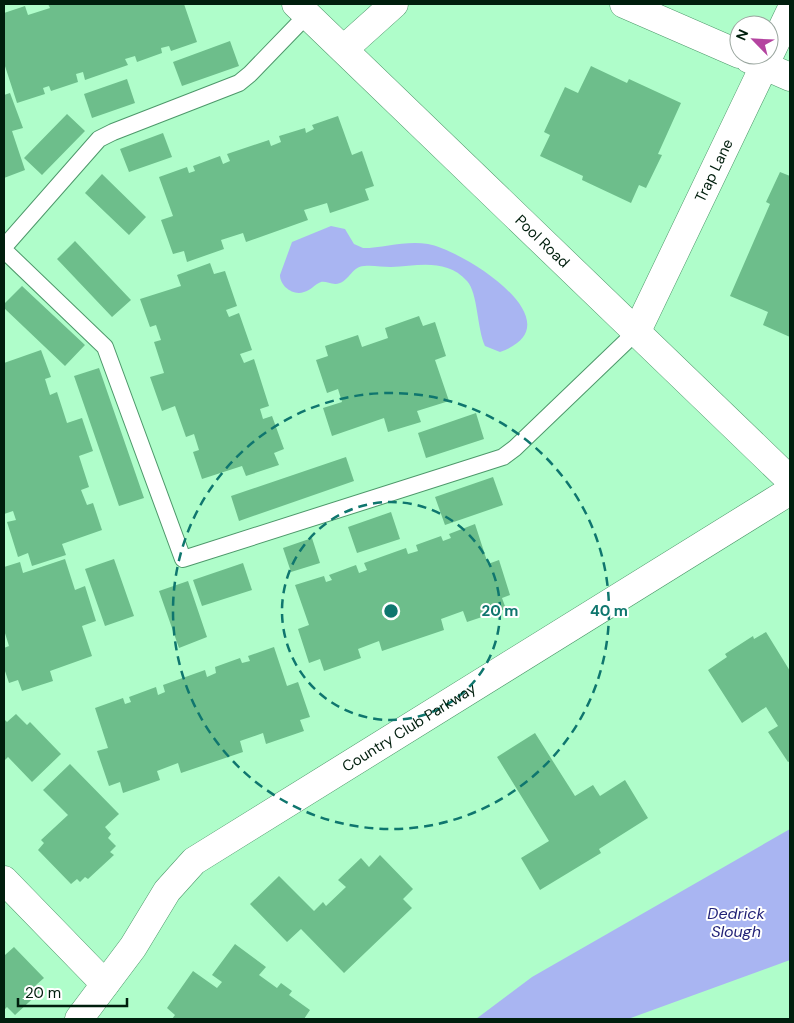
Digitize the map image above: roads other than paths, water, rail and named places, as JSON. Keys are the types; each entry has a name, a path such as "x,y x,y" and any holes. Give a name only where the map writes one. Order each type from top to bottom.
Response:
{"street":[{"path":"344,49 394,4"},
{"path":"624,4 729,50"},
{"name":"Pool Road","path":"301,9 790,480"},
{"name":"Trap Lane","path":"637,331 766,66 790,12"},
{"path":"766,66 790,77"},
{"name":"Country Club Parkway","path":"79,1019 133,947 167,891 194,861 790,491"},
{"path":"4,880 105,984"}],"lane":[{"path":"301,9 250,74 239,83 99,139 4,248 105,346 183,560 503,457 637,331"}],"water":[{"path":"331,226 345,229 354,244 363,248 420,243 445,250 466,260 508,290 522,307 527,324 521,340 500,352 485,346 471,287 459,274 441,266 364,266 354,271 340,283 321,282 300,293 288,289 282,283 280,275 292,242"},
{"name":"Dedrick Slough","path":"790,829 790,960 628,1019 476,1019 532,977"}]}
